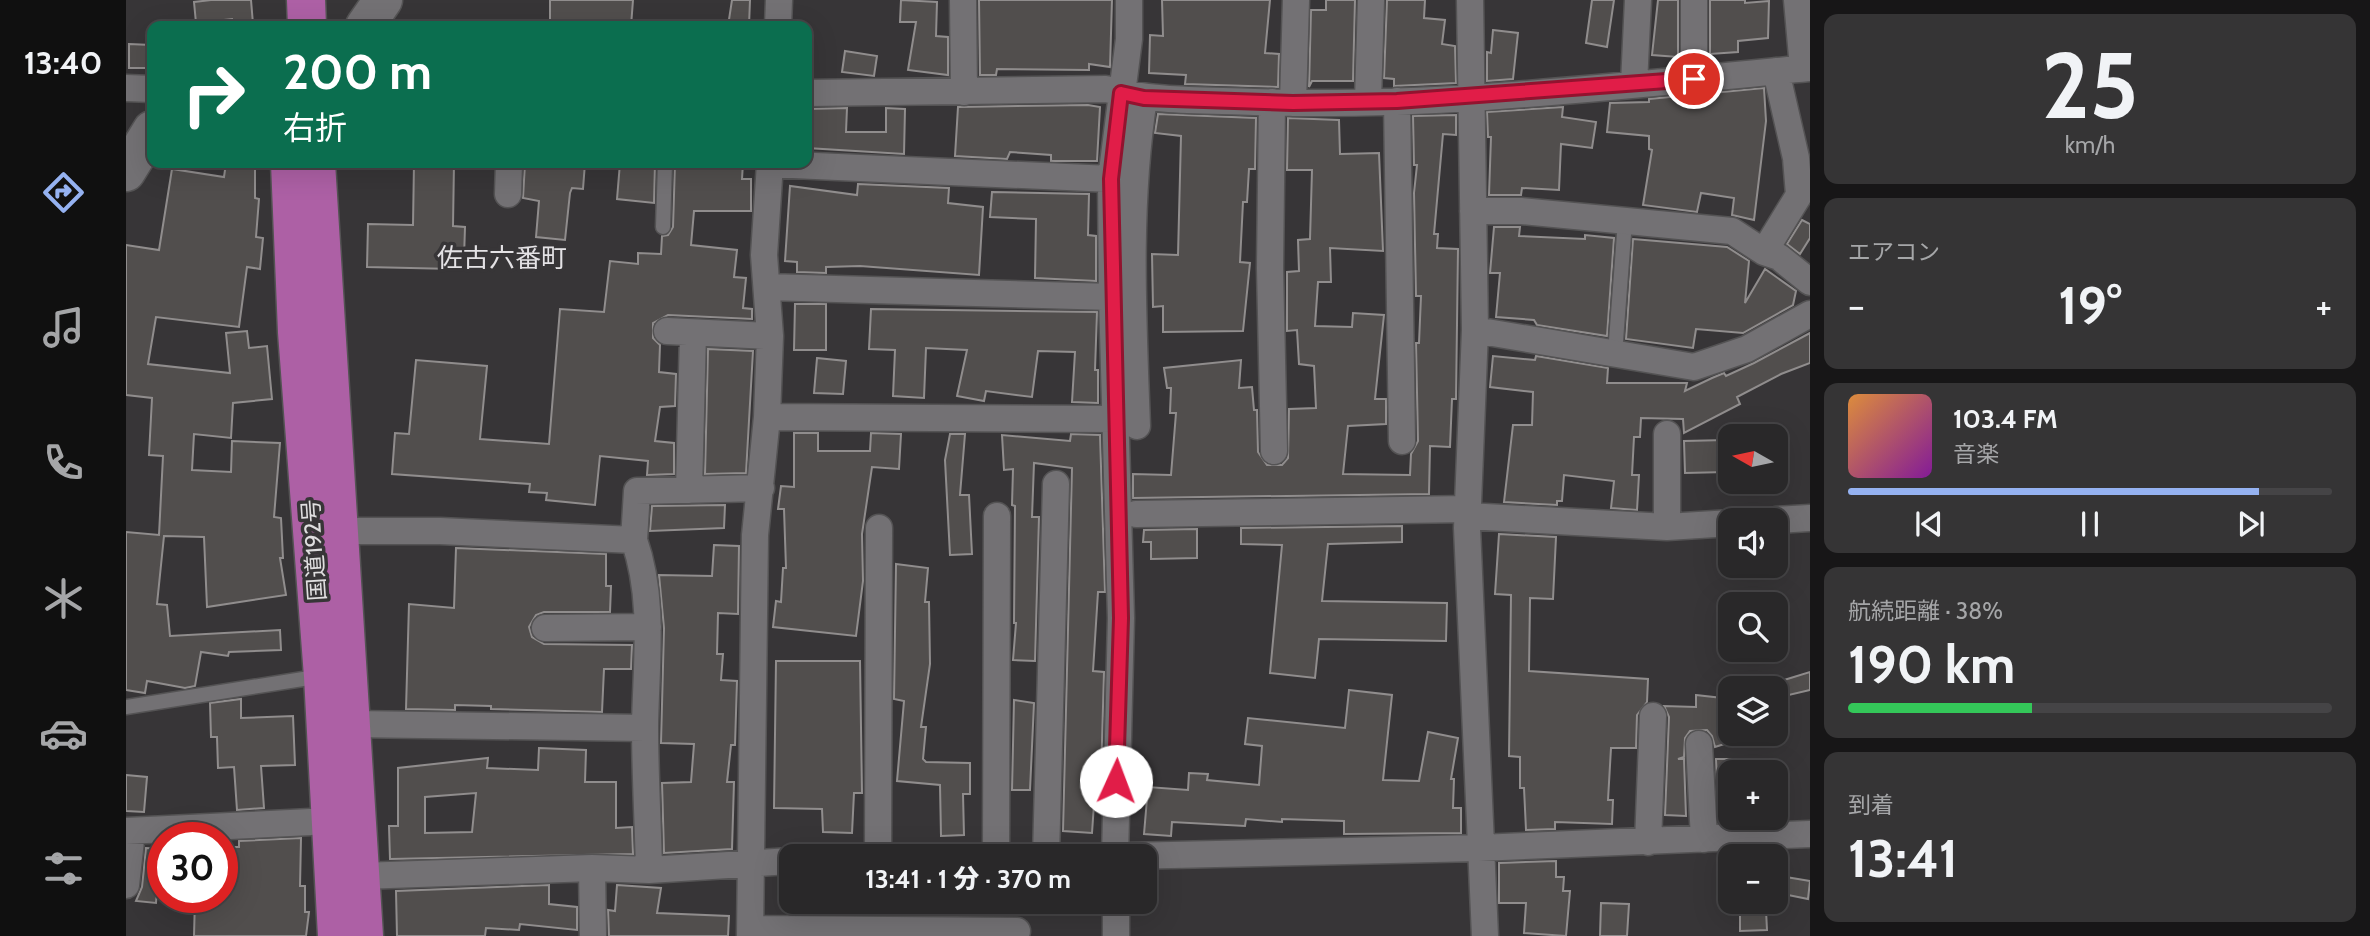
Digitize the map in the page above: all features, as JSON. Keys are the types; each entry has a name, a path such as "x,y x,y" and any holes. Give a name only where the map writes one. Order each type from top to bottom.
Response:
{"highway":[{"path":"281,0 282,21"},
{"path":"306,0 307,21"},
{"name":"国道192号","path":"290,168 297,332 323,676 337,936"},
{"name":"国道192号","path":"316,168 353,724 364,936"}],"street":[{"path":"368,21 383,0"},
{"path":"778,21 779,0"},
{"path":"963,0 964,92"},
{"path":"1115,844 1136,151 1129,0"},
{"path":"1274,451 1270,268 1282,103 1296,0"},
{"path":"1368,101 1371,0"},
{"path":"1471,0 1475,330 1467,513 1479,848 1485,936"},
{"path":"1634,84 1638,0"},
{"path":"1694,0 1694,79"},
{"path":"812,93 1106,89 1133,96 1282,103 1397,101 1694,79 1807,68 1797,0"},
{"path":"1763,252 1799,195 1796,158 1776,71"},
{"path":"126,88 147,89"},
{"path":"1126,422 1112,297 1111,179 1133,96"},
{"path":"1397,101 1402,441"},
{"path":"126,172 147,138"},
{"path":"812,165 1111,179"},
{"path":"508,194 509,168"},
{"path":"770,168 764,255 770,337 767,417 755,535 750,933 1017,931"},
{"path":"1474,211 1521,211 1732,232 1763,252 1779,257 1810,282"},
{"path":"767,287 1112,297"},
{"path":"1475,330 1694,367 1746,349 1810,314"},
{"path":"689,490 680,332 770,337"},
{"path":"767,417 1126,422"},
{"path":"1667,434 1667,527"},
{"path":"1046,844 1056,484"},
{"path":"649,870 645,728 648,627 644,568 634,540 638,491 761,488"},
{"path":"1136,514 1467,513 1667,527 1718,524"},
{"path":"996,844 997,516"},
{"path":"1788,519 1810,518"},
{"path":"878,844 879,528"},
{"path":"340,531 440,531 634,540"},
{"path":"545,628 648,627"},
{"path":"1648,842 1653,716"},
{"path":"353,724 645,728"},
{"path":"1699,744 1704,839"},
{"path":"126,885 129,831 331,821"},
{"path":"1157,855 1479,848 1810,834"},
{"path":"361,876 592,868 649,870 779,861"},
{"path":"592,868 593,936"},
{"path":"1116,914 1116,936"}],"lane":[{"path":"663,228 665,168"},
{"path":"1615,354 1625,221"},
{"path":"126,707 323,676"}],"building":[{"path":"251,0 253,21 196,21 194,2"},
{"path":"550,0 633,0 631,21 550,21"},
{"path":"732,0 750,0 749,21 729,21"},
{"path":"901,0 937,2 936,36 948,37 948,75 908,70 916,22 900,22"},
{"path":"979,0 1112,0 1110,67 1089,64 1089,70 997,69 996,75 980,75"},
{"path":"1162,0 1270,0 1265,53 1279,54 1278,87 1185,84 1186,75 1149,73 1150,35 1163,36"},
{"path":"1326,0 1355,0 1353,81 1312,81 1309,87 1311,10 1326,10"},
{"path":"1387,0 1425,0 1424,18 1445,20 1442,44 1455,46 1456,83 1394,86 1394,79 1384,78"},
{"path":"1592,0 1614,0 1607,47 1586,43"},
{"path":"1658,0 1678,0 1678,57 1652,55"},
{"path":"1710,0 1745,0 1745,3 1769,1 1768,38 1738,41 1738,52 1710,54"},
{"path":"1493,30 1518,33 1513,79 1487,81 1487,52 1491,53"},
{"path":"129,44 147,45 147,68 129,68"},
{"path":"845,51 877,56 874,76 842,72"},
{"path":"1764,88 1766,121 1754,220 1732,215 1734,198 1701,193 1697,212 1643,205 1652,150 1649,149 1649,136 1607,132 1610,103 1649,102 1649,99"},
{"path":"958,107 1100,107 1097,161 1051,161 1051,155 1010,152 1007,159 955,156"},
{"path":"1563,107 1562,117 1596,122 1592,148 1561,144 1559,190 1522,188 1521,195 1489,195 1491,137 1488,137 1487,112"},
{"path":"847,108 846,132 886,132 886,108 905,109 904,154 812,148 812,109"},
{"path":"1158,114 1256,118 1255,169 1249,169 1247,202 1243,202 1240,262 1250,263 1243,331 1163,332 1163,306 1153,307 1152,254 1178,255 1181,136 1155,133"},
{"path":"1456,115 1456,135 1443,134 1434,234 1438,234 1437,248 1458,249 1456,399 1452,399 1450,447 1430,446 1429,494 1133,498 1133,474 1171,475 1176,413 1170,413 1171,388 1167,388 1164,368 1241,360 1239,388 1252,387 1254,410 1257,410 1258,452 1267,465 1282,465 1288,458 1289,409 1316,408 1314,366 1299,364 1297,330 1287,331 1287,272 1299,271 1298,240 1310,239 1312,170 1287,170 1288,118 1339,120 1340,154 1379,153 1383,251 1330,248 1331,282 1318,282 1315,326 1352,327 1353,313 1384,315 1375,399 1386,399 1386,424 1348,426 1343,474 1410,475 1411,454 1418,441 1416,343 1419,343 1421,296 1416,296 1414,193 1417,165 1414,165 1413,116"},
{"path":"225,168 255,168 255,198 259,199 256,237 263,238 260,269 247,267 239,327 156,317 148,364 230,373 226,333 247,331 249,348 267,346 272,399 233,403 231,438 194,434 192,470 231,472 232,441 280,443 274,517 281,518 283,558 280,558 286,595 207,607 204,537 164,536 157,604 167,605 170,636 280,630 281,650 229,652 228,656 201,652 195,686 185,688 147,681 145,693 126,690 126,532 159,535 163,456 149,455 152,398 126,395 126,245 159,250 172,169 224,177"},
{"path":"414,168 454,168 453,226 465,227 464,258 453,257 453,269 367,267 368,224 413,225"},
{"path":"525,168 585,168 583,189 572,188 570,193 565,240 536,237 539,201 523,198"},
{"path":"620,168 655,168 654,203 617,199"},
{"path":"675,168 743,168 742,179 751,179 751,211 694,211 691,245 737,250 734,277 746,278 743,308 752,309 752,319 668,315 653,323 653,338 660,345 659,372 676,374 675,406 660,407 655,441 674,443 674,474 647,475 648,461 600,456 595,505 546,500 547,493 529,492 530,484 392,474 395,433 409,434 416,360 487,366 480,439 549,444 560,309 604,312 610,261 638,264 638,253 661,254 662,236 668,235 673,227"},
{"path":"858,184 949,188 948,203 983,207 979,275 860,266 826,267 826,273 797,272 797,262 785,261 790,186 857,195"},
{"path":"992,192 1089,194 1088,235 1096,236 1096,281 1035,278 1036,219 990,217"},
{"path":"1802,220 1810,224 1810,238 1800,254 1787,244"},
{"path":"1494,227 1520,227 1519,236 1585,239 1585,235 1614,238 1607,336 1537,325 1534,320 1496,317 1500,273 1490,273"},
{"path":"1633,239 1727,247 1749,261 1745,303 1765,269 1796,291 1793,305 1743,333 1696,329 1693,348 1626,339"},
{"path":"795,304 826,304 826,350 794,350"},
{"path":"871,309 1097,312 1095,370 1098,370 1098,403 1072,402 1075,352 1038,351 1032,397 986,391 984,401 957,396 967,350 926,348 924,398 893,396 895,350 869,349"},
{"path":"1810,333 1810,363 1781,374 1737,397 1740,404 1684,433 1683,419 1641,418 1640,437 1634,437 1632,475 1639,475 1637,510 1611,508 1614,481 1564,475 1562,501 1557,501 1557,505 1504,502 1513,425 1532,425 1533,392 1490,387 1493,356 1535,360 1536,356 1608,368 1607,383 1687,383 1685,391 1724,373 1726,376"},
{"path":"708,349 753,351 746,473 705,474"},
{"path":"817,358 846,361 843,394 814,393"},
{"path":"794,433 818,433 818,451 870,451 871,433 901,434 899,469 872,467 862,534 863,581 856,636 773,627 776,601 781,602 783,568 786,568 784,509 778,509 781,486 794,487"},
{"path":"950,434 965,434 960,495 969,495 972,554 950,555 945,460"},
{"path":"1071,434 1100,435 1105,592 1098,592 1093,671 1104,672 1101,776 1096,775 1092,833 1063,831 1072,468 1034,463 1032,517 1039,517 1035,661 1013,660 1016,623 1015,506 1012,505 1013,469 1004,470 1002,435 1070,441"},
{"path":"1718,440 1718,472 1685,473 1684,441"},
{"path":"725,505 724,528 650,531 652,506"},
{"path":"1402,526 1402,542 1328,544 1322,601 1447,603 1446,641 1319,639 1315,678 1270,673 1282,545 1241,544 1241,528"},
{"path":"1197,529 1197,558 1151,559 1151,542 1143,542 1144,530"},
{"path":"1499,534 1556,537 1553,599 1530,598 1529,671 1648,679 1647,702 1637,715 1636,748 1611,748 1608,800 1613,800 1612,824 1555,822 1555,829 1526,830 1524,788 1520,788 1520,757 1509,756 1511,595 1495,594"},
{"path":"714,545 739,546 738,614 718,613 717,654 723,654 721,680 737,681 735,745 731,745 727,782 734,782 732,849 664,853 662,783 691,782 694,744 661,743 664,628 659,575 712,576"},
{"path":"456,548 606,554 606,586 611,586 610,612 544,612 536,615 529,627 532,637 544,644 632,645 631,669 604,669 602,712 491,709 491,706 455,705 455,710 406,709 409,604 454,608"},
{"path":"896,564 928,568 925,602 929,602 930,664 921,727 926,727 923,759 926,762 970,763 970,794 963,794 964,835 941,836 940,785 897,781 904,701 894,699"},
{"path":"776,661 860,661 862,793 854,793 852,833 823,832 822,809 774,808"},
{"path":"1810,672 1810,690 1788,695 1788,679"},
{"path":"1349,690 1392,695 1383,780 1419,781 1428,732 1458,738 1451,779 1454,779 1453,808 1461,808 1461,833 1344,834 1344,821 1282,819 1282,822 1246,819 1245,826 1172,822 1171,836 1144,834 1148,787 1188,790 1189,773 1208,774 1207,780 1259,785 1262,746 1245,744 1248,718 1345,728"},
{"path":"1696,695 1718,698 1718,746 1715,747 1707,730 1690,731 1685,738 1684,757 1678,759 1684,759 1686,816 1665,815 1669,717 1664,706 1696,707"},
{"path":"241,699 241,718 293,716 295,765 261,766 264,808 237,810 234,767 218,768 217,737 211,737 210,703"},
{"path":"1014,700 1034,703 1030,790 1012,790"},
{"path":"539,748 586,750 585,782 616,782 616,828 632,827 633,854 390,859 389,826 398,826 398,768 488,758 487,768 538,770","holes":["476,793 472,832 425,833 425,797"]},
{"path":"1716,759 1731,759 1718,760 1717,783"},
{"path":"126,775 147,777 144,812 126,811"},
{"path":"301,838 300,886 305,886 305,912 309,912 306,936 194,936 195,913 238,913 239,841"},
{"path":"147,848 147,902 136,901 142,887"},
{"path":"1556,861 1556,877 1564,877 1563,891 1570,891 1566,936 1524,933 1526,903 1499,903 1499,863"},
{"path":"1788,877 1810,881 1808,899 1788,895"},
{"path":"549,885 549,904 577,907 577,930 520,924 519,930 486,928 485,936 397,936 396,891"},
{"path":"617,885 661,888 657,913 729,916 728,936 609,936 608,910 615,911"},
{"path":"1601,903 1629,904 1627,936 1600,936"},
{"path":"1740,914 1766,914 1767,930 1740,931"}],"district":[{"name":"佐古六番町","path":"502,258"}],"route":[{"path":"1116,781 1121,618 1111,179 1121,93 1144,98 1293,103 1397,101 1694,79"}]}
